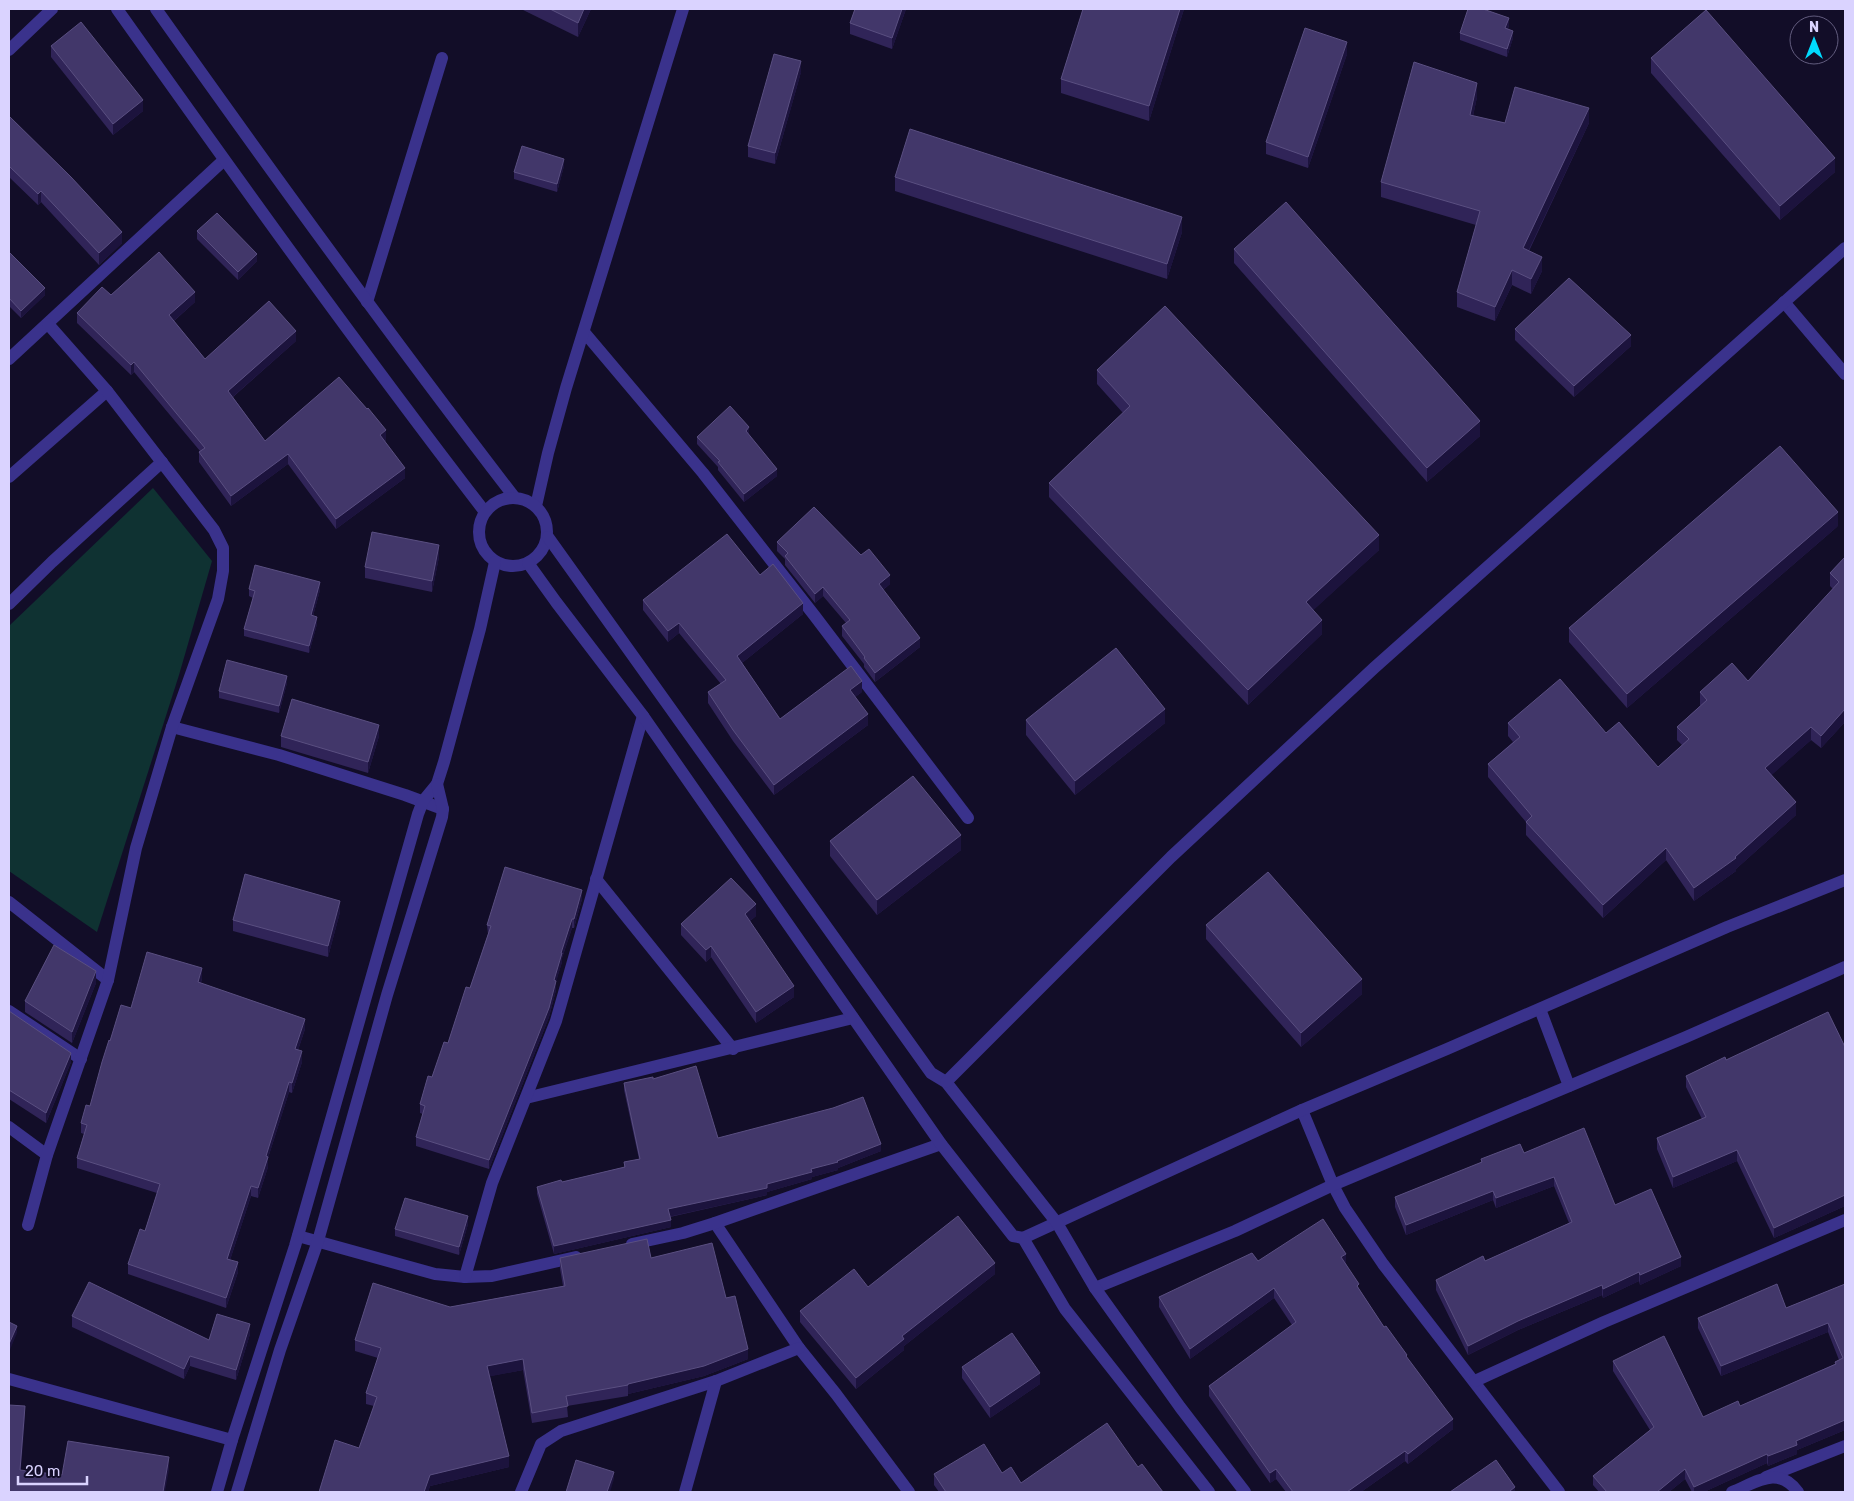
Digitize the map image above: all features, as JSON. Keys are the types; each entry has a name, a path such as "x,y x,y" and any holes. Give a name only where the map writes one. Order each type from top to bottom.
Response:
{"street":[{"path":"9,50 52,9"},
{"path":"117,9 390,388 485,512"},
{"path":"156,9 367,302 515,498"},
{"path":"536,506 548,454 584,332 683,9"},
{"path":"367,302 442,58"},
{"path":"9,359 224,160"},
{"path":"946,1082 1172,857 1374,668 1845,248"},
{"path":"1784,302 1845,374"},
{"path":"28,1224 48,1155 108,980 136,848 172,727 218,599 223,571 223,548 214,530 107,391 48,324"},
{"path":"584,332 704,473 968,818"},
{"path":"9,477 107,391"},
{"path":"9,604 52,562 162,462"},
{"path":"515,498 526,500 536,506 543,515 547,525 548,537 538,557 520,566 511,567 495,562 484,549 478,533 480,522 485,512 493,504 503,499 515,498"},
{"path":"548,537 931,1073 946,1082 1057,1223 1095,1288 1180,1408 1245,1492"},
{"path":"217,1492 298,1236 415,823 423,801 437,784 480,629 495,562"},
{"path":"528,563 561,610 643,716 941,1144 1013,1236 1023,1238 1302,1110 1727,927 1845,880"},
{"path":"465,1277 492,1183 556,1021 643,716"},
{"path":"172,727 279,755 443,809"},
{"path":"237,1492 280,1350 318,1241 387,995 443,809 437,784"},
{"path":"596,879 733,1048"},
{"path":"9,902 108,980"},
{"path":"1095,1288 1235,1231 1333,1186 1686,1038 1845,967"},
{"path":"1540,1009 1570,1086"},
{"path":"9,1011 81,1059"},
{"path":"526,1098 853,1018"},
{"path":"1302,1110 1333,1186 1345,1208 1383,1264 1559,1492"},
{"path":"9,1127 48,1155"},
{"path":"616,1248 682,1233 715,1223 941,1144"},
{"path":"1475,1381 1604,1322 1845,1220"},
{"path":"715,1223 799,1348 909,1492"},
{"path":"298,1236 435,1274 465,1277 492,1276 588,1254"},
{"path":"1023,1238 1065,1308 1209,1492"},
{"path":"520,1492 540,1444 561,1431 716,1381 799,1348"},
{"path":"9,1380 232,1440"},
{"path":"685,1492 716,1381"},
{"path":"1732,1492 1845,1446"},
{"path":"1766,1477 1782,1477 1798,1492"}],"green space":[{"path":"153,488 212,561 179,675 97,932 9,871 9,626"}],"building":[{"path":"550,9 584,9 578,23"},
{"path":"855,9 902,9 892,38 850,23"},
{"path":"1083,9 1180,9 1149,106 1061,79"},
{"path":"1468,9 1483,9 1509,18 1505,28 1513,31 1507,49 1460,33"},
{"path":"1706,10 1835,158 1780,206 1651,58"},
{"path":"81,22 143,100 113,124 51,46"},
{"path":"1305,28 1347,42 1308,157 1266,142"},
{"path":"774,54 801,61 775,153 748,146"},
{"path":"1414,62 1477,83 1470,115 1505,123 1515,87 1589,108 1523,248 1542,257 1531,279 1512,270 1495,307 1457,292 1480,211 1381,182"},
{"path":"9,116 71,177 122,232 99,253 41,191 38,194 9,166"},
{"path":"910,129 1182,217 1167,264 895,177"},
{"path":"522,146 564,159 557,184 514,172"},
{"path":"1286,202 1480,421 1427,468 1234,249"},
{"path":"217,213 257,254 238,272 197,231"},
{"path":"9,252 45,288 21,311 9,298"},
{"path":"159,252 195,292 169,315 205,359 269,301 296,331 228,391 265,441 339,377 386,430 380,435 405,468 336,519 288,454 231,496 199,452 205,448 134,362 131,365 77,313 102,287 111,295"},
{"path":"1569,278 1631,335 1574,386 1515,329"},
{"path":"1165,306 1379,535 1306,602 1322,620 1248,690 1049,483 1130,406 1097,370"},
{"path":"730,406 749,427 746,431 777,469 744,494 718,462 720,461 697,437"},
{"path":"1780,446 1838,512 1627,694 1569,628"},
{"path":"814,507 861,555 869,549 890,575 879,584 920,638 875,673 842,626 850,620 823,587 815,594 785,556 788,553 777,542"},
{"path":"372,532 439,545 432,581 365,567"},
{"path":"727,534 760,575 773,564 803,603 737,656 780,719 851,666 862,681 850,690 868,714 774,785 733,730 708,692 726,680 679,623 668,631 643,600"},
{"path":"1845,557 1845,709 1821,736 1811,727 1765,768 1796,802 1736,858 1694,888 1666,848 1603,905 1526,822 1532,816 1488,764 1520,737 1508,723 1560,679 1606,733 1619,722 1658,767 1689,739 1677,727 1707,700 1700,692 1732,663 1748,681 1839,582 1830,573"},
{"path":"255,565 320,582 311,615 317,617 309,646 244,629 255,591 249,589"},
{"path":"1116,648 1165,709 1075,781 1026,720"},
{"path":"227,660 287,676 279,706 219,691"},
{"path":"292,699 379,725 368,762 281,736"},
{"path":"913,776 961,835 877,900 830,841"},
{"path":"505,867 582,890 574,919 572,919 561,953 549,1008 489,1160 416,1137 425,1106 420,1104 428,1076 432,1077 444,1042 448,1043 466,987 470,988 491,926 487,925"},
{"path":"1268,872 1362,979 1301,1033 1206,925"},
{"path":"245,874 340,901 328,946 233,920"},
{"path":"731,878 756,904 745,914 794,986 756,1012 711,946 706,950 681,924"},
{"path":"54,945 96,971 72,1032 25,1001"},
{"path":"147,952 202,968 198,982 305,1019 295,1049 302,1051 292,1083 289,1082 258,1188 251,1186 227,1259 238,1262 226,1298 128,1264 140,1229 145,1231 160,1184 77,1158 87,1125 81,1123 86,1105 90,1106 121,1005 131,1008"},
{"path":"9,1011 71,1053 46,1113 9,1090"},
{"path":"1828,1012 1845,1047 1845,1195 1774,1228 1737,1150 1673,1177 1657,1138 1706,1117 1686,1076 1725,1057 1726,1060"},
{"path":"696,1066 718,1138 833,1108 863,1097 881,1144 838,1162 811,1169 812,1172 767,1184 767,1188 668,1209 671,1220 554,1246 537,1187 561,1180 562,1182 625,1167 624,1162 640,1159 624,1083 653,1077 653,1079"},
{"path":"1584,1128 1615,1205 1651,1189 1681,1257 1640,1275 1639,1272 1603,1289 1602,1285 1518,1321 1468,1346 1436,1280 1483,1256 1485,1261 1572,1222 1554,1177 1496,1198 1493,1191 1406,1225 1395,1197 1482,1162 1481,1159 1520,1144 1524,1153"},
{"path":"405,1198 468,1216 459,1247 395,1229"},
{"path":"958,1216 995,1263 902,1336 904,1339 856,1378 800,1311 854,1269 868,1287"},
{"path":"1323,1219 1346,1254 1341,1257 1359,1284 1357,1286 1384,1327 1386,1326 1453,1419 1408,1454 1405,1451 1347,1492 1293,1492 1276,1469 1270,1473 1209,1386 1296,1322 1274,1288 1190,1349 1159,1297 1252,1253 1258,1261"},
{"path":"647,1239 651,1258 712,1243 726,1298 735,1296 748,1349 704,1366 628,1385 566,1396 568,1406 532,1413 523,1359 487,1366 509,1456 430,1475 424,1492 319,1492 335,1440 359,1448 377,1397 366,1393 381,1348 355,1340 373,1283 450,1307 565,1286 560,1258"},
{"path":"89,1282 209,1340 217,1314 250,1324 236,1370 190,1356 184,1369 72,1316"},
{"path":"1777,1284 1786,1308 1845,1284 1845,1420 1796,1441 1797,1445 1768,1456 1767,1454 1694,1487 1685,1469 1657,1492 1607,1492 1593,1476 1654,1427 1613,1361 1664,1336 1703,1417 1738,1401 1740,1406 1836,1364 1835,1362 1843,1358 1828,1323 1721,1366 1698,1318"},
{"path":"9,1322 17,1326 9,1344"},
{"path":"1012,1333 1040,1373 990,1407 962,1367"},
{"path":"9,1405 25,1406 20,1470 62,1475 68,1441 169,1457 163,1492 9,1492"},
{"path":"1107,1423 1138,1467 1142,1464 1163,1492 946,1492 934,1474 984,1444 1002,1473 1011,1467 1021,1483"},
{"path":"576,1460 614,1472 607,1492 566,1492"},
{"path":"1496,1460 1515,1487 1511,1492 1450,1492"}]}
